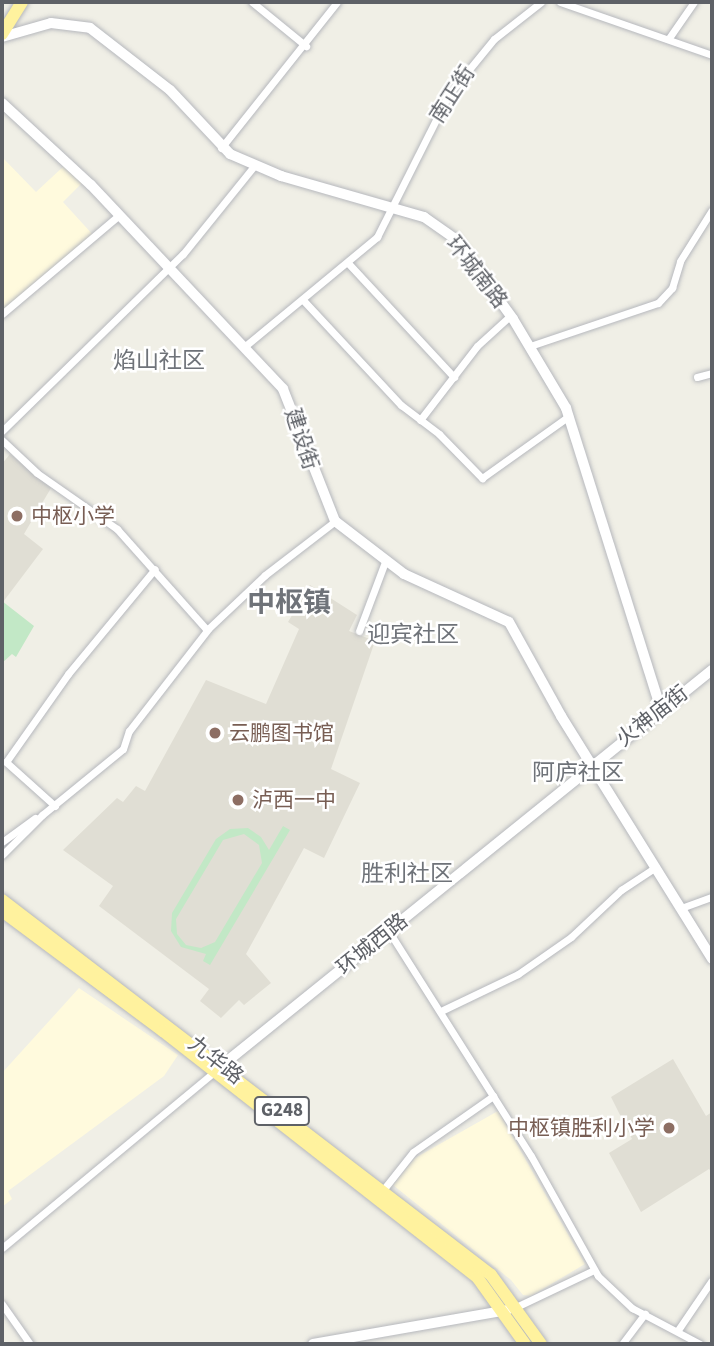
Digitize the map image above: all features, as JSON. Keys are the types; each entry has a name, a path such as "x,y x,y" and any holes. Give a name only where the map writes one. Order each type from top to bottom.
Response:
{"highway":[{"path":"2,36 22,2"},
{"name":"九华路","path":"2,900 219,1068 477,1277 524,1344"},
{"name":"九华路","path":"2,911 383,1190 500,1282 541,1344"}],"main road":[{"name":"火神庙街","path":"593,763 712,670"},
{"name":"环城西路","path":"219,1068 593,763"},
{"path":"313,1344 516,1307"}],"street":[{"path":"252,2 306,46"},
{"path":"221,148 306,46 337,2"},
{"name":"南正街","path":"244,347 377,237 443,104 465,71 505,29 541,2"},
{"path":"560,2 712,55"},
{"path":"669,38 695,2"},
{"name":"环城南路","path":"2,36 51,23 90,28 170,90 221,148 254,166 424,217 448,232 511,315 569,416 661,709"},
{"name":"建设街","path":"2,103 119,215 289,398 316,481 335,521 385,562 509,622 547,694 593,763 712,959"},
{"path":"2,431 169,268 254,166"},
{"path":"530,346 658,303 672,288 680,261 712,210"},
{"path":"2,314 119,215"},
{"path":"348,263 454,377"},
{"path":"303,300 419,420 482,478 569,416"},
{"path":"419,420 477,346 511,315"},
{"path":"697,377 712,373"},
{"path":"2,440 44,479 107,520 155,569 207,630"},
{"path":"2,842 19,826 55,806 123,749 129,732 207,630 265,575 335,521"},
{"path":"359,631 385,562"},
{"path":"55,806 6,762 68,674 155,569"},
{"path":"2,855 42,815"},
{"path":"443,1010 518,974 571,937 621,890 656,867"},
{"path":"681,908 712,897"},
{"path":"388,930 443,1010 568,1218 594,1270 614,1293 645,1314 700,1344"},
{"path":"2,1248 219,1068"},
{"path":"383,1190 412,1152 493,1096"},
{"path":"516,1307 594,1270"},
{"path":"678,1330 712,1280"},
{"path":"2,1304 30,1344"},
{"path":"622,1344 645,1314"}],"shaded area":[{"path":"2,157 36,192 65,165 83,182 63,202 94,236 2,311"},
{"name":"中枢小学","path":"10,454 51,488 24,534 43,549 3,602 2,464"},
{"name":"泸西一中","path":"310,585 357,615 349,631 375,641 331,769 360,783 324,858 304,848 246,954 271,983 244,1005 239,1000 221,1018 200,1001 209,989 99,906 113,886 63,850 117,798 123,802 136,786 145,791 206,680 266,704 299,629 288,622"},
{"path":"79,988 178,1055 164,1076 8,1191 12,1199 2,1207 2,1073"},
{"name":"中枢镇胜利小学","path":"673,1059 706,1116 712,1112 712,1173 709,1169 641,1212 609,1153 632,1139 611,1097"},
{"path":"498,1111 585,1264 531,1296 523,1295 511,1280 393,1185 415,1158"}],"green space":[{"path":"2,601 34,626 16,657 12,654 2,663"},
{"path":"283,826 290,830 210,965 203,961 206,954 181,947 171,931 172,913 216,839 230,829 248,828 261,837 269,850","holes":["244,834 259,845 262,863 215,942 201,948 186,945 177,934 176,919 223,840"]}],"place":[{"name":"中枢小学","path":"17,516"},
{"name":"云鹏图书馆","path":"215,733"},
{"name":"泸西一中","path":"238,800"},
{"name":"中枢镇胜利小学","path":"669,1128"}],"district":[{"name":"焰山社区","path":"159,361"},
{"name":"中枢镇","path":"289,603"},
{"name":"迎宾社区","path":"413,635"},
{"name":"阿庐社区","path":"578,773"},
{"name":"胜利社区","path":"407,874"}]}
